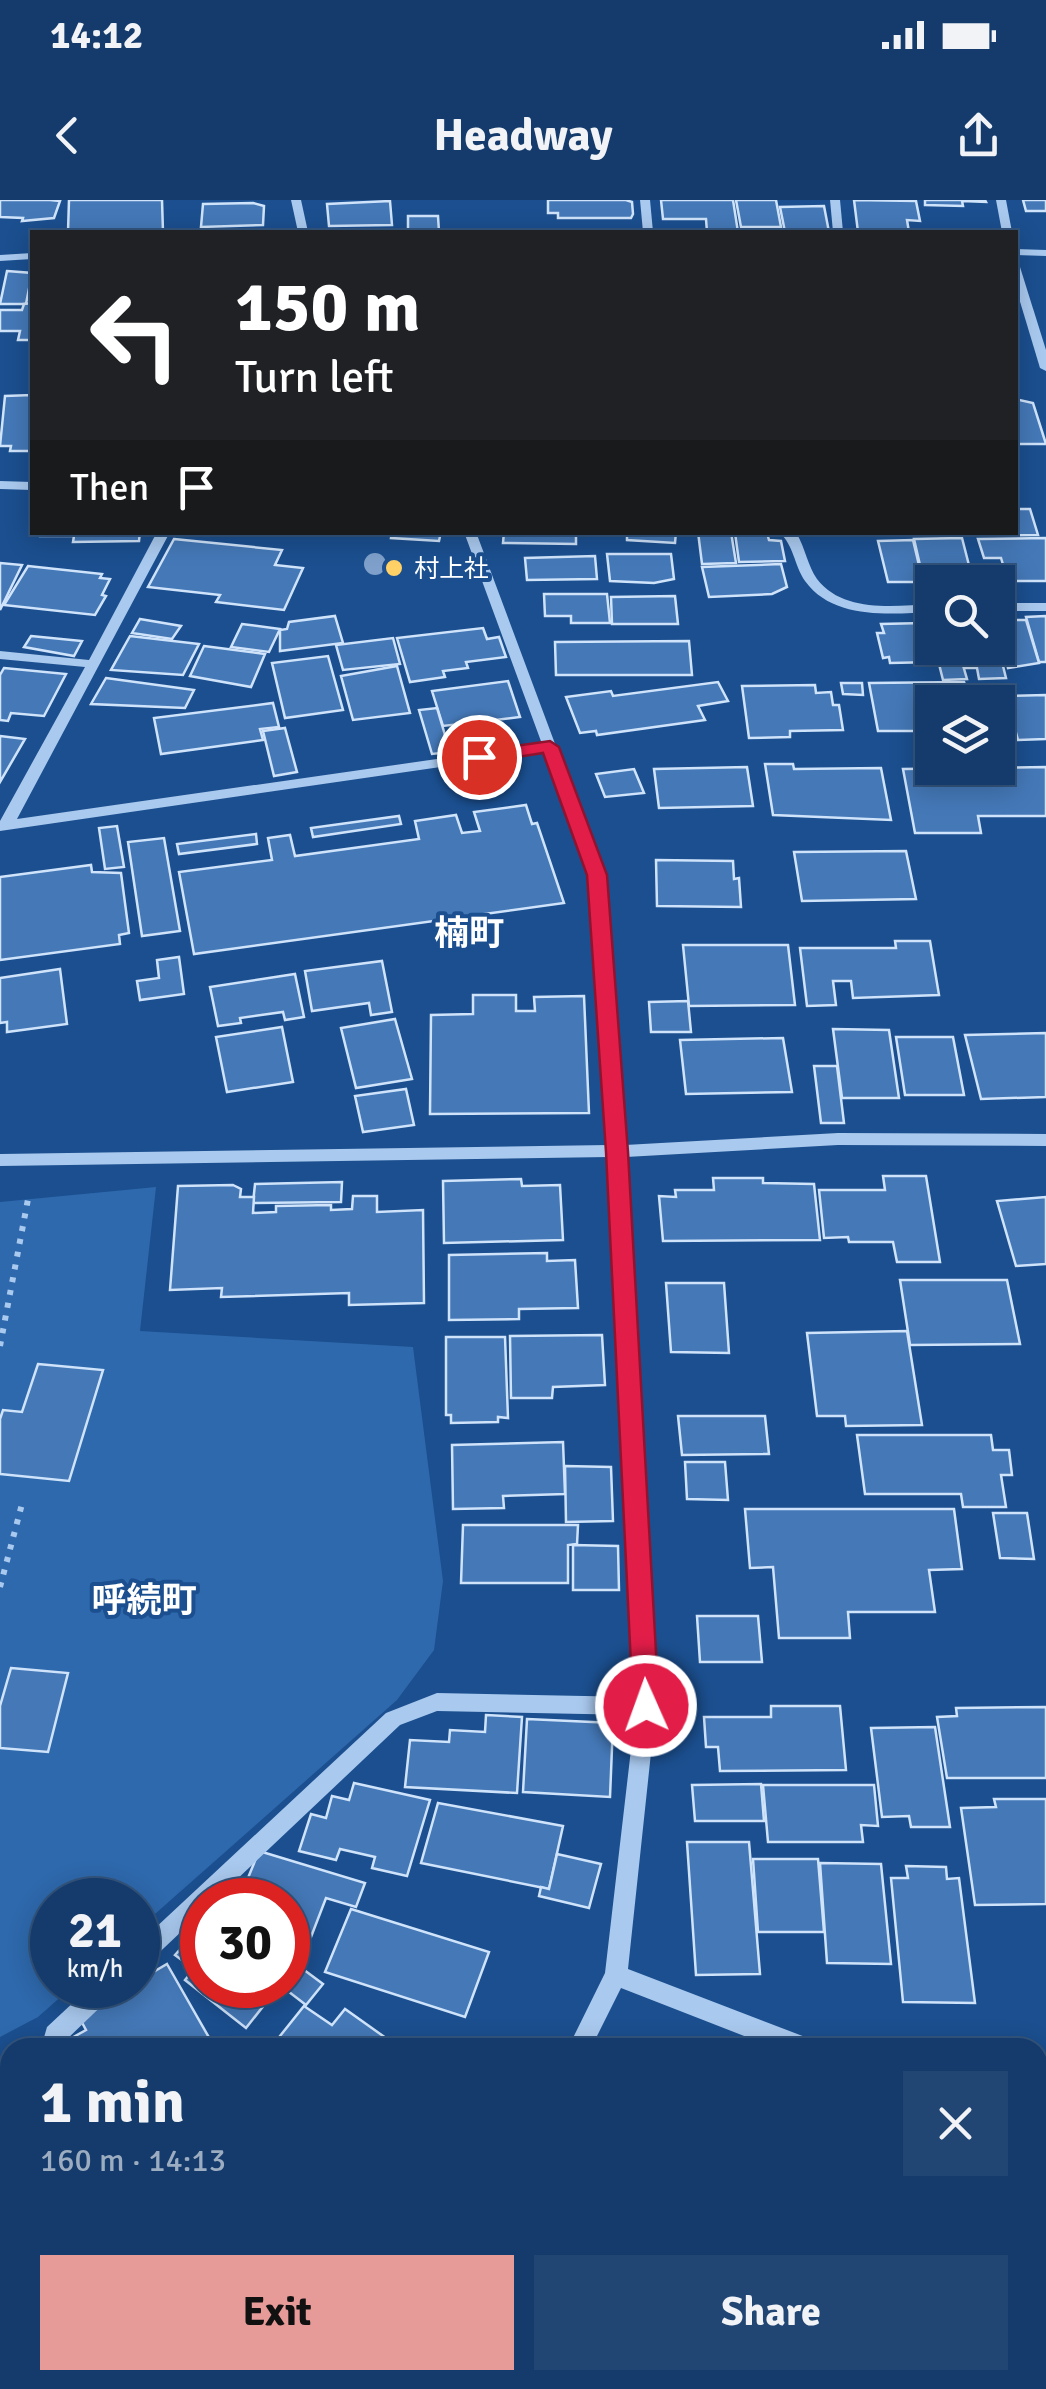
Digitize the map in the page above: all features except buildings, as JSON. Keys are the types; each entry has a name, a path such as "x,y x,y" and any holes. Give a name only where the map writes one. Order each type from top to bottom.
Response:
{"street":[{"path":"296,200 303,230"},
{"path":"645,200 648,230"},
{"path":"835,200 838,230"},
{"path":"1001,200 1007,230"},
{"path":"1018,252 1046,254"},
{"path":"0,258 30,256"},
{"path":"1018,277 1046,366"},
{"path":"0,485 30,486"},
{"path":"3,826 162,535"},
{"path":"471,535 597,875 617,1152 646,1706 616,1975 584,2038"},
{"path":"790,535 809,578 826,598 872,610 915,609"},
{"path":"1015,607 1046,606"},
{"path":"0,656 93,664"},
{"path":"3,826 550,747"},
{"path":"0,1160 617,1152 838,1139 1046,1140"},
{"path":"160,1938 394,1720 438,1702 646,1706"},
{"path":"616,1975 779,2038"},
{"path":"54,2038 83,2008"}],"path":[{"path":"0,1346 36,1158"},
{"path":"0,1587 22,1504"}],"shaded area":[{"path":"156,1187 140,1331 413,1347 443,1581 434,1650 397,1700 196,1878 180,1878 180,1892 160,1910 160,1878 30,1878 30,2008 48,2008 0,2037 0,1202"}],"place":[{"name":"村上社","path":"394,568"}],"district":[{"name":"楠町","path":"469,933"},
{"name":"呼続町","path":"144,1600"}],"route":[{"path":"479,757 550,747 597,875 617,1152 646,1706"}]}
